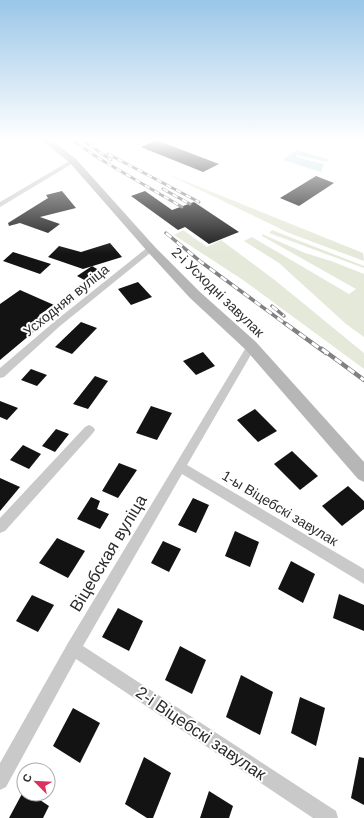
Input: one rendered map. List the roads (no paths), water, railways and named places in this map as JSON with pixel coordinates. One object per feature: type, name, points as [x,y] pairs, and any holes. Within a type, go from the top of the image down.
[{"type":"street","points":[[0,205],[46,177]]},
{"type":"street","name":"2-і Усходні завулак","points":[[87,177],[151,249],[195,295],[251,346],[364,474]]},
{"type":"street","name":"Усходняя вуліца","points":[[0,374],[58,324],[151,249]]},
{"type":"street","name":"Віцебская вуліца","points":[[0,781],[73,648],[251,346]]},
{"type":"street","points":[[0,527],[89,430]]},
{"type":"street","name":"1-ы Віцебскі завулак","points":[[180,467],[364,577]]},
{"type":"street","name":"2-і Віцебскі завулак","points":[[73,648],[329,818]]},
{"type":"railway","points":[[131,177],[182,207]]},
{"type":"railway","points":[[152,177],[199,202]]},
{"type":"railway","points":[[163,189],[190,204]]},
{"type":"railway","points":[[166,233],[201,262],[287,325]]},
{"type":"railway","points":[[272,306],[284,316]]},
{"type":"railway","points":[[286,324],[326,353]]},
{"type":"railway","points":[[322,349],[364,380]]}]
